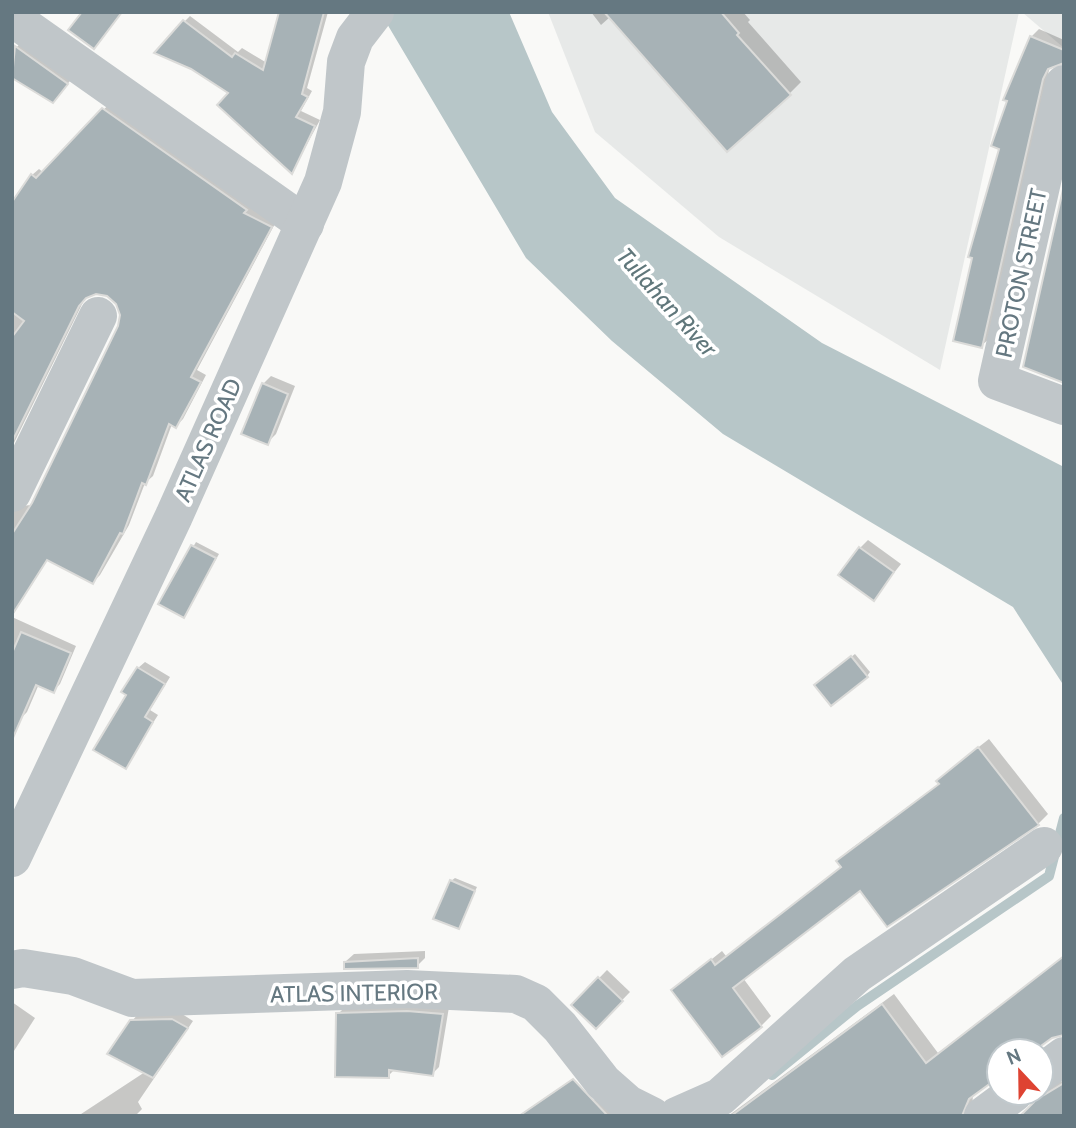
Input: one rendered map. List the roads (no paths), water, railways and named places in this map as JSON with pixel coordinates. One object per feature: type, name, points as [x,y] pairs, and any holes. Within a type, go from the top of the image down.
[{"type":"street","name":"ATLAS ROAD","points":[[12,859],[174,516],[323,182],[337,135],[346,62],[355,38],[375,12]]},
{"type":"street","points":[[21,24],[305,224]]},
{"type":"street","name":"PROTON STREET","points":[[1064,84],[1059,124],[997,381],[1064,406]]},
{"type":"street","points":[[12,493],[98,316]]},
{"type":"street","points":[[677,1116],[720,1097],[857,974],[1044,846]]},
{"type":"street","name":"ATLAS INTERIOR","points":[[12,970],[23,968],[73,976],[132,998],[407,989],[516,994],[536,1003],[560,1027],[611,1090],[628,1104],[652,1116]]},
{"type":"water","name":"Tullahan River","points":[[380,12],[509,12],[552,112],[615,198],[822,343],[1064,467],[1064,686],[1013,607],[723,434],[612,341],[526,258]]},
{"type":"waterway","points":[[772,1075],[857,1006],[1049,876],[1064,818]]}]
